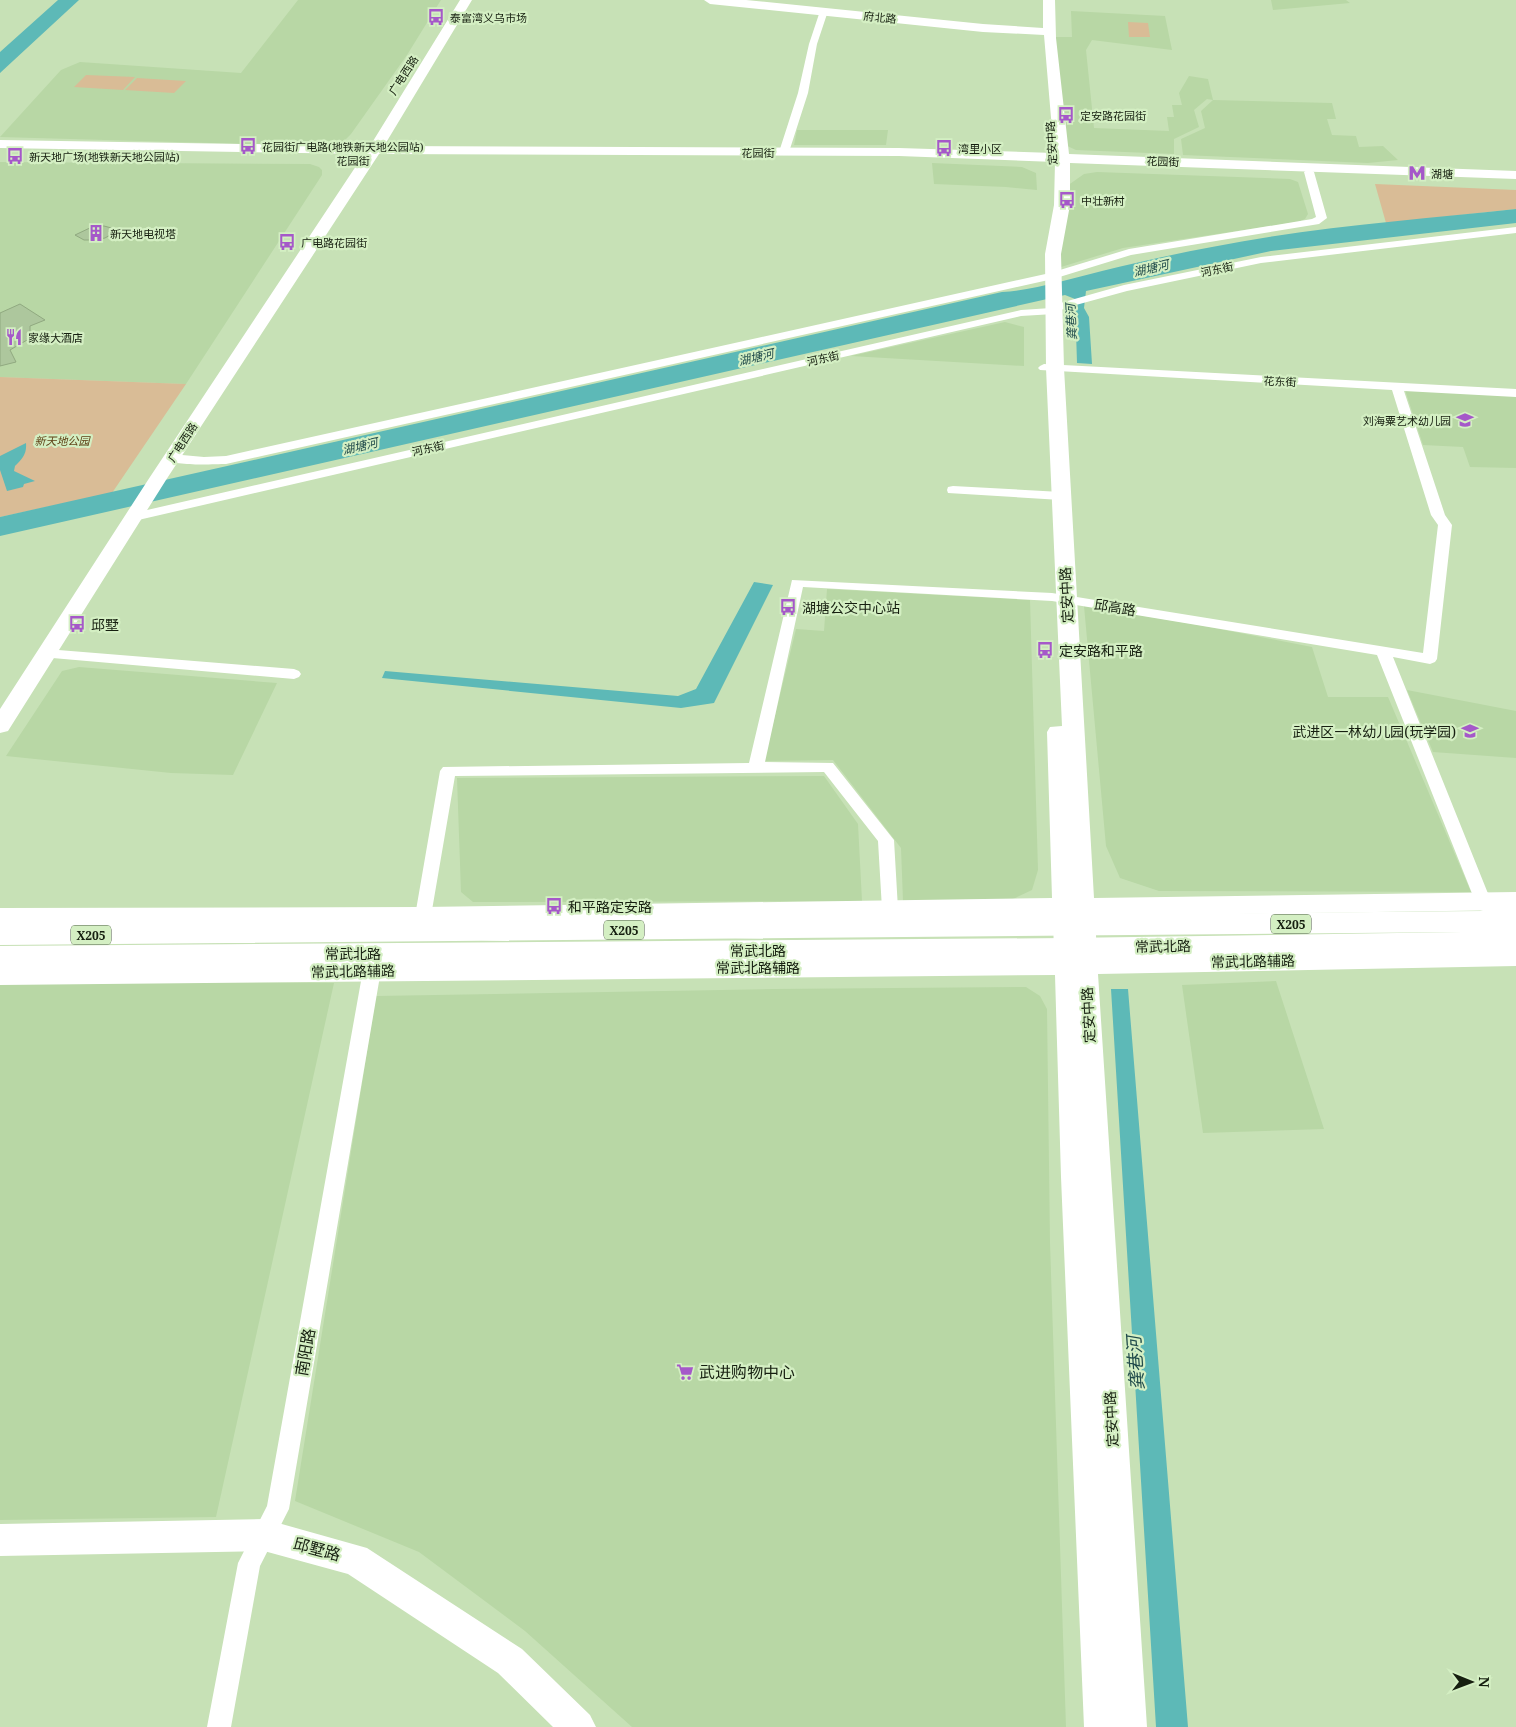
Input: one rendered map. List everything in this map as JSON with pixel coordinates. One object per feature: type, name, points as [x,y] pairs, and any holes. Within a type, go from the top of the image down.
[{"type":"main road","points":[[427,38],[452,0]]},
{"type":"main road","name":"广电西路","points":[[0,696],[131,513],[157,480],[371,155],[466,0]]},
{"type":"main road","name":"府北路","points":[[710,0],[1045,32]]},
{"type":"main road","name":"定安中路","points":[[1040,0],[1045,32],[1057,160],[1047,280],[1050,307],[1050,368],[1059,598],[1075,937],[1102,1727]]},
{"type":"main road","name":"定安中路","points":[[1045,32],[1048,0]]},
{"type":"main road","points":[[349,160],[365,134]]},
{"type":"main road","name":"花园街","points":[[0,144],[349,160]]},
{"type":"main road","name":"花园街","points":[[0,152],[349,160],[371,155],[898,152],[1516,180]]},
{"type":"main road","name":"花园街","points":[[371,155],[1057,160],[1516,175]]},
{"type":"main road","name":"广电西路","points":[[0,726],[131,513],[138,484],[296,242]]},
{"type":"main road","points":[[1483,901],[1516,912]]},
{"type":"main road","name":"常武北路辅路","points":[[0,974],[654,968],[1075,937],[1483,901],[1516,901]]},
{"type":"main road","name":"常武北路辅路","points":[[0,916],[423,916],[890,910],[1075,937]]},
{"type":"main road","points":[[182,934],[217,915],[248,933]]},
{"type":"main road","name":"常武北路","points":[[0,936],[248,933],[1515,941]]},
{"type":"main road","name":"定安中路","points":[[1075,937],[1129,1727]]},
{"type":"main road","name":"常武北路","points":[[0,956],[629,951],[1075,937]]},
{"type":"main road","points":[[629,951],[654,968],[684,950]]},
{"type":"main road","points":[[334,953],[372,970],[405,952]]},
{"type":"main road","name":"邱墅路","points":[[0,1540],[264,1535],[355,1560],[510,1661],[578,1727]]},
{"type":"street","points":[[784,152],[804,93],[813,44],[824,12]]},
{"type":"street","points":[[171,458],[204,461],[226,460],[1047,280],[1129,252],[1315,222],[1322,218],[1309,172]]},
{"type":"street","name":"河东街","points":[[131,513],[1021,313],[1092,300],[1124,288],[1261,260],[1516,230]]},
{"type":"street","name":"花东街","points":[[1050,368],[1516,393]]},
{"type":"street","name":"邱高路","points":[[756,767],[797,583],[1059,598],[1430,659],[1445,525],[1438,515],[1396,387]]},
{"type":"street","points":[[953,490],[1055,496]]},
{"type":"street","points":[[1383,652],[1483,901]]},
{"type":"street","points":[[46,654],[294,674]]},
{"type":"street","points":[[423,916],[448,771],[756,767],[828,767],[886,840],[890,910]]},
{"type":"street","name":"南阳路","points":[[219,1727],[249,1563],[278,1510],[372,970]]},
{"type":"shaded area","points":[[298,0],[441,0],[407,55],[351,134],[344,141],[322,146],[0,137],[61,70],[80,62],[241,73]]},
{"type":"shaded area","points":[[1271,0],[1346,0],[1350,3],[1273,10]]},
{"type":"shaded area","points":[[1071,11],[1165,16],[1172,50],[1092,40],[1086,50],[1094,128],[1169,131],[1167,117],[1174,117],[1172,105],[1182,105],[1179,93],[1189,76],[1208,79],[1213,100],[1207,99],[1194,110],[1199,127],[1174,139],[1174,154],[1076,150],[1065,145],[1055,37],[1072,37]]},
{"type":"shaded area","points":[[1213,100],[1332,103],[1336,119],[1327,119],[1332,135],[1356,136],[1359,147],[1383,146],[1398,160],[1368,163],[1183,155],[1181,139],[1205,128],[1201,111]]},
{"type":"shaded area","points":[[797,130],[888,130],[886,145],[794,145]]},
{"type":"shaded area","points":[[0,162],[310,164],[319,167],[322,170],[322,175],[186,384],[0,377]]},
{"type":"shaded area","points":[[932,163],[1022,167],[1036,173],[1037,190],[934,184]]},
{"type":"shaded area","points":[[1097,172],[1290,179],[1298,182],[1308,214],[1305,219],[1298,222],[1123,248],[1061,267],[1058,244],[1067,186],[1084,174]]},
{"type":"shaded area","points":[[1005,322],[1024,327],[1024,366],[851,356]]},
{"type":"shaded area","name":"刘海粟艺术幼儿园","points":[[1405,390],[1516,396],[1516,468],[1470,467],[1463,447],[1423,445]]},
{"type":"shaded area","points":[[827,589],[1030,600],[1038,870],[1032,890],[1013,899],[903,901],[901,848],[833,760],[764,761],[796,629],[824,631]]},
{"type":"shaded area","points":[[1084,606],[1199,625],[1312,647],[1328,697],[1388,697],[1471,892],[1159,891],[1120,878],[1106,846]]},
{"type":"shaded area","points":[[79,667],[277,683],[233,775],[171,773],[6,756],[62,671]]},
{"type":"shaded area","name":"武进区一林幼儿园(玩学园)","points":[[1407,690],[1516,711],[1516,758],[1433,752]]},
{"type":"shaded area","points":[[824,776],[858,824],[862,901],[473,902],[461,892],[457,778]]},
{"type":"shaded area","points":[[0,981],[334,983],[216,1517],[0,1520]]},
{"type":"shaded area","points":[[1276,981],[1324,1129],[1203,1133],[1182,985]]},
{"type":"shaded area","name":"武进购物中心","points":[[1026,987],[1040,996],[1047,1009],[1050,1243],[1066,1727],[632,1727],[525,1631],[419,1552],[295,1501],[376,996],[773,989]]},
{"type":"green space","points":[[1128,22],[1148,23],[1150,37],[1129,37]]},
{"type":"green space","points":[[86,75],[135,77],[123,90],[74,87]]},
{"type":"green space","points":[[137,78],[186,81],[174,93],[125,90]]},
{"type":"green space","points":[[1375,184],[1516,190],[1516,209],[1386,223]]},
{"type":"green space","name":"新天地公园","points":[[0,377],[186,384],[112,493],[0,517]]},
{"type":"water","points":[[58,0],[79,0],[0,73],[0,52]]},
{"type":"water","name":"湖塘河","points":[[1516,209],[1516,223],[1271,251],[1086,291],[1084,308],[1089,317],[1092,364],[1077,363],[1075,299],[1065,295],[0,536],[0,517],[1002,292],[1039,287],[1157,258],[1287,234]]},
{"type":"water","points":[[26,443],[25,453],[15,466],[14,471],[35,481],[24,484],[23,487],[7,491],[0,470],[0,456]]},
{"type":"water","points":[[754,582],[773,585],[714,703],[681,708],[382,678],[385,671],[678,696],[696,689]]},
{"type":"water","name":"龚巷河","points":[[1111,989],[1128,989],[1188,1727],[1156,1727]]},
{"type":"building","name":"新天地电视塔","points":[[94,226],[104,226],[119,230],[105,238],[94,240],[84,240],[75,235]]},
{"type":"building","name":"家缘大酒店","points":[[20,304],[45,320],[30,326],[30,335],[27,340],[10,350],[16,362],[0,366],[0,313]]},
{"type":"place","name":"泰富湾义乌市场","points":[[436,17]]},
{"type":"place","name":"定安路花园街","points":[[1066,115]]},
{"type":"place","name":"花园街广电路(地铁新天地公园站)","points":[[248,146]]},
{"type":"place","name":"湾里小区","points":[[944,148]]},
{"type":"place","name":"新天地广场(地铁新天地公园站)","points":[[15,156]]},
{"type":"place","name":"湖塘","points":[[1417,173]]},
{"type":"place","name":"中壮新村","points":[[1067,200]]},
{"type":"place","name":"新天地电视塔","points":[[96,233]]},
{"type":"place","name":"广电路花园街","points":[[287,242]]},
{"type":"place","name":"家缘大酒店","points":[[14,337]]},
{"type":"place","name":"刘海粟艺术幼儿园","points":[[1465,420]]},
{"type":"place","name":"湖塘公交中心站","points":[[788,607]]},
{"type":"place","name":"邱墅","points":[[77,624]]},
{"type":"place","name":"定安路和平路","points":[[1045,650]]},
{"type":"place","name":"武进区一林幼儿园(玩学园)","points":[[1470,731]]},
{"type":"place","name":"和平路定安路","points":[[554,906]]},
{"type":"place","name":"武进购物中心","points":[[685,1372]]}]
